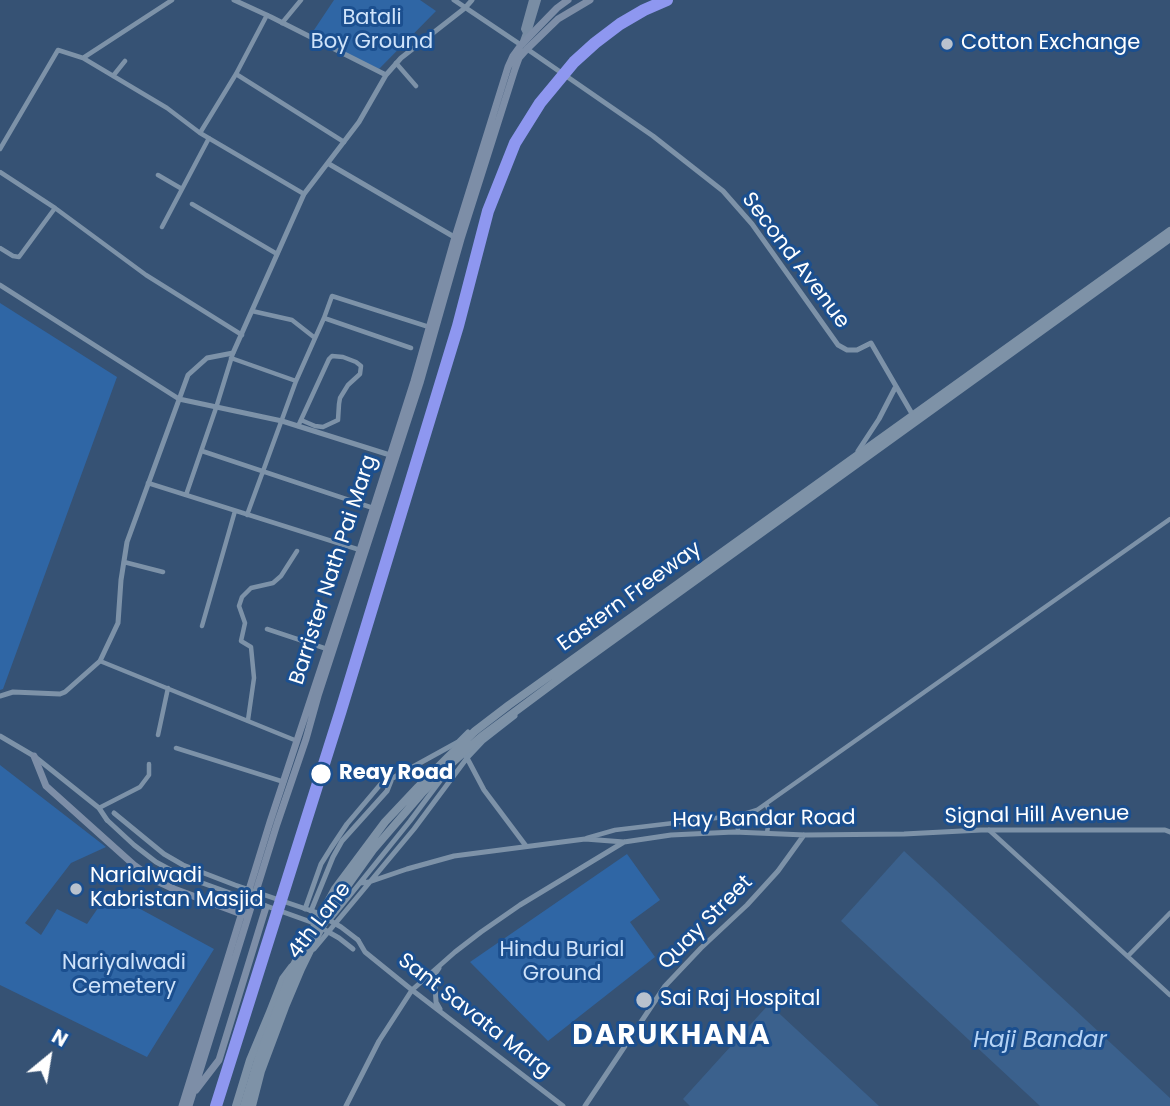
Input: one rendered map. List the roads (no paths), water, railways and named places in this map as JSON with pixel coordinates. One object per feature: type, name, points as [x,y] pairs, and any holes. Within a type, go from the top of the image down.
[{"type":"highway","name":"Eastern Freeway","points":[[240,1106],[294,965],[335,889],[367,845],[418,787],[475,731],[1170,229]]},
{"type":"highway","name":"Eastern Freeway","points":[[250,1106],[301,969],[343,891],[373,850],[453,762],[481,737],[567,673],[1170,239]]},
{"type":"main road","points":[[524,47],[524,29],[532,0]]},
{"type":"main road","points":[[526,33],[538,0]]},
{"type":"main road","points":[[524,47],[557,8],[568,0]]},
{"type":"main road","points":[[524,47],[558,19],[590,0]]},
{"type":"main road","name":"Barrister Nath Pai Marg","points":[[189,1106],[196,1074],[306,739],[414,382],[433,328],[508,67],[513,55],[524,47]]},
{"type":"main road","name":"Barrister Nath Pai Marg","points":[[246,915],[297,741],[360,550],[368,536],[373,508],[393,456]]},
{"type":"main road","points":[[34,756],[46,786],[134,865],[156,881],[246,915]]},
{"type":"main road","points":[[192,1094],[219,1060],[266,907]]},
{"type":"main road","name":"Barrister Nath Pai Marg","points":[[182,1106],[196,1074]]},
{"type":"street","points":[[83,58],[172,0]]},
{"type":"street","points":[[234,0],[386,75]]},
{"type":"street","points":[[282,23],[302,0]]},
{"type":"street","points":[[454,0],[524,47]]},
{"type":"street","points":[[186,495],[232,355],[304,194],[359,122],[396,63],[466,8],[472,0]]},
{"type":"street","points":[[200,133],[236,74],[267,15]]},
{"type":"street","name":"Second Avenue","points":[[524,47],[653,136],[723,191],[752,224],[838,345],[847,350],[856,350],[871,343],[911,412]]},
{"type":"street","points":[[0,149],[58,50],[83,58],[167,108],[200,133],[304,194]]},
{"type":"street","points":[[113,76],[125,61]]},
{"type":"street","points":[[396,63],[416,86]]},
{"type":"street","points":[[236,74],[344,142]]},
{"type":"street","points":[[162,227],[209,138]]},
{"type":"street","points":[[329,164],[458,239]]},
{"type":"street","points":[[0,172],[55,208],[146,275],[242,335]]},
{"type":"street","points":[[158,175],[182,189]]},
{"type":"street","points":[[192,204],[277,254]]},
{"type":"street","points":[[0,248],[19,257],[55,208]]},
{"type":"street","points":[[308,910],[321,864],[347,824],[379,787],[458,742],[555,668],[1170,229]]},
{"type":"street","points":[[360,883],[369,883],[483,741],[1170,239]]},
{"type":"street","points":[[0,285],[178,400],[282,421],[323,427],[338,420],[340,398],[348,385],[360,374],[360,366],[343,357],[332,356],[299,423]]},
{"type":"street","points":[[247,515],[296,381],[332,296],[433,328]]},
{"type":"street","points":[[252,311],[292,320],[315,338]]},
{"type":"street","points":[[324,318],[411,348]]},
{"type":"street","points":[[0,696],[13,692],[60,694],[100,661],[118,623],[127,542],[188,375],[207,358],[232,355],[296,381]]},
{"type":"street","points":[[858,452],[896,387]]},
{"type":"street","points":[[299,423],[393,456]]},
{"type":"street","points":[[202,451],[373,508]]},
{"type":"street","points":[[858,452],[865,462]]},
{"type":"street","points":[[148,484],[360,550]]},
{"type":"street","points":[[202,626],[234,511]]},
{"type":"street","name":"4th Lane","points":[[250,1106],[258,1070],[285,1000],[313,951],[369,883],[454,856],[585,839],[615,830],[737,815],[757,810],[1170,519]]},
{"type":"street","points":[[248,720],[254,678],[251,647],[242,641],[245,623],[239,606],[242,597],[251,588],[272,583],[281,576],[297,551]]},
{"type":"street","points":[[124,562],[163,572]]},
{"type":"street","points":[[267,629],[327,649]]},
{"type":"street","points":[[100,661],[297,741]]},
{"type":"street","points":[[158,735],[168,688]]},
{"type":"street","name":"Sant Savata Marg","points":[[0,736],[34,756],[99,808],[107,820],[156,862],[180,875],[311,922],[353,949],[365,952]]},
{"type":"street","points":[[458,742],[484,790],[526,846]]},
{"type":"street","points":[[240,1106],[278,999],[306,948],[443,776],[458,742]]},
{"type":"street","points":[[176,748],[284,782]]},
{"type":"street","points":[[99,808],[141,787],[149,775],[149,764]]},
{"type":"street","points":[[766,804],[770,812],[767,833]]},
{"type":"street","name":"Sant Savata Marg","points":[[99,808],[114,813],[164,854],[183,865],[308,910],[341,926],[358,940],[365,952],[412,990],[564,1106]]},
{"type":"street","points":[[737,815],[738,832]]},
{"type":"street","points":[[989,830],[1170,995]]},
{"type":"street","name":"Signal Hill Avenue","points":[[904,834],[989,830],[1170,831]]},
{"type":"street","name":"Hay Bandar Road","points":[[624,842],[671,835],[738,832],[805,835],[904,834]]},
{"type":"street","name":"Quay Street","points":[[585,1106],[665,986],[747,905],[778,871],[805,835]]},
{"type":"street","name":"4th Lane","points":[[585,839],[624,842]]},
{"type":"street","points":[[346,1106],[379,1041],[412,990],[481,932],[624,842]]},
{"type":"street","points":[[1128,956],[1170,913]]},
{"type":"street","points":[[440,965],[435,974],[435,985],[436,1002],[441,1012]]},
{"type":"water","name":"Haji Bandar","points":[[904,851],[1170,1098],[1170,1106],[1040,1106],[841,921]]},
{"type":"water","points":[[769,1004],[879,1106],[690,1106],[683,1099]]},
{"type":"place","name":"Cotton Exchange","points":[[947,44]]},
{"type":"place","name":"Reay Road","points":[[321,774]]},
{"type":"place","name":"Narialwadi Kabristan Masjid","points":[[76,889]]},
{"type":"place","name":"Sai Raj Hospital","points":[[644,1000]]},
{"type":"district","name":"DARUKHANA","points":[[672,1037]]},
{"type":"park label","name":"Batali Boy Ground","points":[[372,31]]},
{"type":"park label","name":"Hindu Burial Ground","points":[[562,963]]},
{"type":"park label","name":"Nariyalwadi Cemetery","points":[[124,976]]}]
